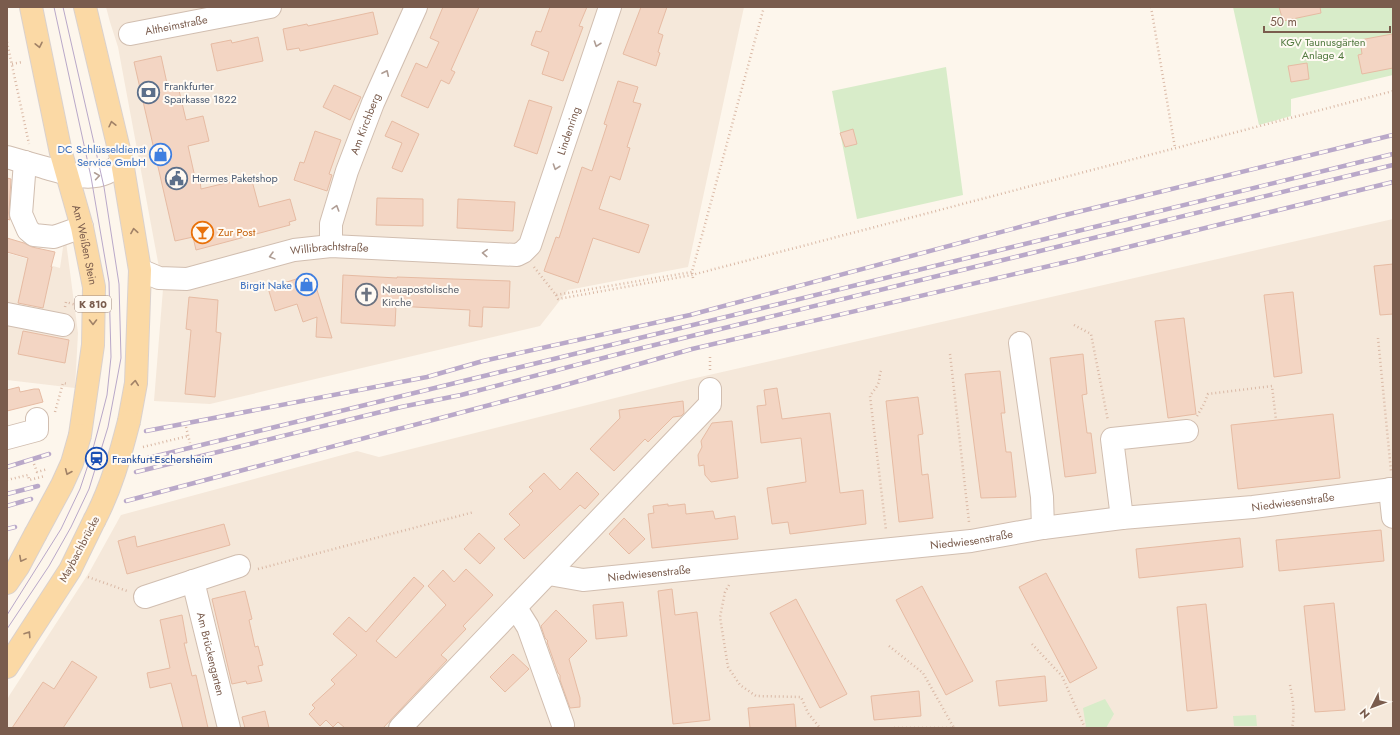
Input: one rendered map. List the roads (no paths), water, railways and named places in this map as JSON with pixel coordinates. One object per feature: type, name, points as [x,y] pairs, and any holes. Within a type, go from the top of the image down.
[{"type":"main road","name":"Am Weißen Stein","points":[[7,583],[18,567],[62,485],[72,463],[80,435],[88,385],[93,338],[94,286],[82,227],[61,154],[31,7]]},
{"type":"main road","points":[[85,7],[122,162],[140,270]]},
{"type":"main road","name":"Maybachbrücke","points":[[7,667],[70,570],[105,500],[114,477],[129,422],[136,383],[140,270]]},
{"type":"street","name":"Altheimstraße","points":[[130,34],[270,7]]},
{"type":"street","name":"Am Kirchberg","points":[[331,246],[331,224],[347,170],[373,103],[416,7]]},
{"type":"street","name":"Lindenring","points":[[523,252],[530,245],[610,7]]},
{"type":"street","points":[[82,227],[54,237],[34,235],[28,230],[21,214],[21,156],[67,174],[91,177],[101,175],[115,169],[122,162]]},
{"type":"street","name":"Willibrachtstraße","points":[[140,270],[159,278],[187,279],[294,250],[331,246],[517,255],[523,252]]},
{"type":"street","points":[[7,314],[63,325]]},
{"type":"street","points":[[1020,343],[1042,497],[1043,528]]},
{"type":"street","points":[[400,728],[710,404],[710,389]]},
{"type":"street","points":[[7,438],[37,430],[37,419]]},
{"type":"street","points":[[1122,518],[1112,439],[1187,431]]},
{"type":"street","points":[[1392,485],[1393,517]]},
{"type":"street","name":"Niedwiesenstraße","points":[[549,574],[583,580],[972,541],[1043,528],[1122,518],[1253,507],[1392,485]]},
{"type":"street","points":[[136,594],[193,581],[239,566]]},
{"type":"street","name":"Am Brückengarten","points":[[193,581],[229,728]]},
{"type":"street","points":[[516,608],[528,628],[563,725]]},
{"type":"tram line","points":[[7,615],[61,529],[80,489],[91,456],[107,395],[111,357],[109,282],[91,177],[54,7]]},
{"type":"tram line","points":[[7,629],[49,566],[71,527],[89,489],[108,427],[121,358],[119,284],[104,187],[63,7]]},
{"type":"railway","points":[[146,431],[427,377],[483,361],[690,315],[1061,216],[1393,135]]},
{"type":"railway","points":[[140,460],[1393,154]]},
{"type":"railway","points":[[136,472],[401,407],[461,395],[634,350],[1393,165]]},
{"type":"railway","points":[[126,501],[558,387],[692,349],[1075,260],[1393,182]]},
{"type":"railway","points":[[7,467],[49,454]]},
{"type":"railway","points":[[7,494],[38,486]]},
{"type":"railway","points":[[7,506],[31,499]]},
{"type":"railway","points":[[7,529],[15,527]]},
{"type":"place","name":"Frankfurter Sparkasse 1822","points":[[148,92]]},
{"type":"place","name":"DC Schlüsseldienst Service GmbH","points":[[161,155]]},
{"type":"place","name":"Hermes Paketshop","points":[[177,178]]},
{"type":"place","name":"Zur Post","points":[[202,232]]},
{"type":"place","name":"Birgit Nake","points":[[307,285]]},
{"type":"place","name":"Neuapostolische Kirche","points":[[366,295]]},
{"type":"place","name":"Frankfurt-Eschersheim","points":[[96,459]]},
{"type":"park label","name":"KGV Taunusgärten Anlage 4","points":[[1323,48]]}]
